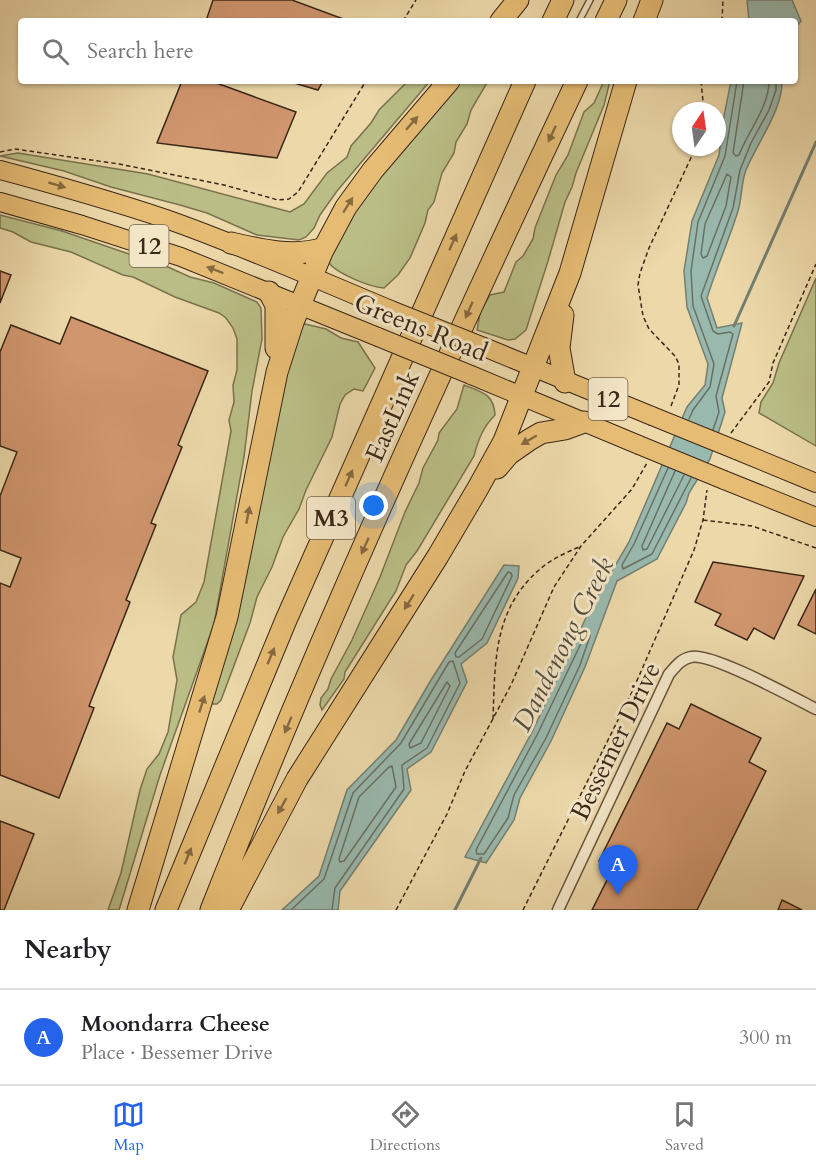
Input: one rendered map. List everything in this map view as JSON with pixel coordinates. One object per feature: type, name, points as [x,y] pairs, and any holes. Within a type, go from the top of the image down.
[{"type":"highway","points":[[503,18],[518,0]]},
{"type":"highway","points":[[554,18],[562,0]]},
{"type":"highway","points":[[607,18],[616,0]]},
{"type":"highway","points":[[645,18],[652,0]]},
{"type":"highway","points":[[138,910],[224,627],[283,349],[324,248],[357,191],[446,84]]},
{"type":"highway","name":"EastLink","points":[[166,910],[286,620],[524,84]]},
{"type":"highway","name":"EastLink","points":[[211,910],[326,633],[416,429],[576,84]]},
{"type":"highway","points":[[228,910],[297,779],[380,649],[504,441],[570,273],[625,84]]},
{"type":"highway","points":[[231,243],[286,252],[324,248]]},
{"type":"highway","points":[[565,381],[559,348],[570,273]]},
{"type":"highway","points":[[269,292],[276,305],[277,322],[271,397]]},
{"type":"highway","points":[[478,488],[517,447],[541,434],[584,422]]},
{"type":"main road","name":"Greens Road","points":[[0,170],[107,200],[231,243],[565,381],[660,413],[736,450],[816,483]]},
{"type":"main road","name":"Greens Road","points":[[0,202],[181,257],[523,396],[584,422],[644,453],[724,480],[816,517]]},
{"type":"street","name":"Bessemer Drive","points":[[558,910],[669,674],[680,661],[693,656],[724,665],[816,709]]},
{"type":"lane","points":[[581,18],[590,0]]},
{"type":"path","points":[[405,18],[416,0]]},
{"type":"path","points":[[722,18],[723,0]]},
{"type":"path","points":[[0,152],[15,149],[119,164],[224,184],[278,200],[289,199],[301,186],[364,84]]},
{"type":"path","points":[[701,84],[703,102]]},
{"type":"path","points":[[660,413],[679,385],[681,374],[675,356],[649,329],[639,300],[638,285],[649,248],[692,156]]},
{"type":"path","points":[[769,382],[773,363],[816,264]]},
{"type":"path","points":[[396,910],[447,814],[465,771],[511,685],[554,587],[581,546],[632,489],[644,453]]},
{"type":"path","points":[[523,910],[632,692],[694,550],[702,520],[752,526],[816,548]]},
{"type":"path","points":[[493,720],[497,645],[499,634],[511,607],[539,570],[581,546]]},
{"type":"green space","points":[[405,84],[427,84],[337,191],[314,228],[306,237],[299,240],[257,235],[207,213],[111,187],[64,171],[0,156],[18,153],[148,174],[290,212],[304,204],[327,173],[347,157],[351,146],[379,110]]},
{"type":"green space","points":[[456,84],[486,84],[471,110],[467,124],[456,142],[454,153],[442,173],[434,202],[428,210],[410,258],[398,275],[384,288],[346,275],[328,262],[342,219]]},
{"type":"green space","points":[[603,84],[609,84],[604,105],[565,202],[526,330],[515,339],[508,340],[477,330],[480,313],[490,295],[504,292],[516,262],[523,256],[533,239],[535,228],[556,175],[568,155],[584,112],[594,103]]},
{"type":"green space","points":[[0,215],[62,231],[144,261],[168,267],[190,277],[214,283],[257,302],[261,308],[262,339],[252,391],[244,457],[214,624],[160,775],[119,910],[108,910],[121,873],[140,790],[147,769],[159,754],[168,732],[177,680],[173,657],[181,615],[196,602],[204,582],[231,431],[229,420],[234,402],[233,385],[237,370],[237,339],[233,328],[219,313],[175,297],[71,252],[31,242],[0,228]]},
{"type":"green space","points":[[816,278],[816,446],[759,413],[761,402],[773,383],[779,363]]},
{"type":"green space","points":[[305,324],[326,329],[341,338],[358,342],[375,368],[363,391],[354,389],[345,395],[340,404],[332,437],[299,509],[283,537],[272,567],[257,597],[250,623],[221,700],[217,704],[210,704],[298,327]]},
{"type":"green space","points":[[464,385],[486,395],[492,402],[495,415],[487,424],[474,456],[417,551],[406,565],[396,591],[345,672],[344,679],[322,710],[321,698],[328,689],[352,640],[419,483],[423,468],[438,440],[439,433],[457,409]]},
{"type":"water","points":[[747,0],[792,0],[801,21],[798,24],[798,18],[749,18]]},
{"type":"water","points":[[730,84],[782,84],[774,114],[746,170],[738,211],[707,298],[717,328],[742,323],[722,398],[725,412],[710,459],[689,493],[657,559],[617,581],[585,667],[551,741],[520,798],[514,820],[486,863],[465,857],[532,732],[591,607],[629,542],[687,407],[705,385],[708,364],[687,307],[684,271],[692,221],[719,156],[726,156],[726,106]]},
{"type":"water","points":[[504,565],[519,566],[518,578],[487,643],[461,664],[467,682],[431,752],[407,769],[411,790],[340,891],[338,910],[282,910],[319,876],[347,790],[396,740]]},
{"type":"building","points":[[213,0],[292,0],[341,18],[207,18]]},
{"type":"building","points":[[181,84],[219,84],[296,112],[277,158],[157,143]]},
{"type":"building","points":[[297,84],[321,84],[318,90]]},
{"type":"building","points":[[0,271],[11,275],[0,303]]},
{"type":"building","points":[[71,317],[208,371],[178,445],[182,447],[151,523],[156,525],[126,600],[130,602],[89,706],[94,708],[59,798],[0,775],[0,583],[10,587],[21,558],[0,550],[0,496],[17,452],[0,446],[0,352],[11,325],[60,344]]},
{"type":"building","points":[[713,562],[804,576],[774,639],[754,628],[747,640],[715,625],[721,614],[695,602]]},
{"type":"building","points":[[816,589],[816,634],[798,625]]},
{"type":"building","points":[[691,704],[761,738],[749,762],[766,771],[697,910],[592,910],[613,868],[599,861],[667,723],[679,729]]},
{"type":"building","points":[[0,821],[34,834],[4,910],[0,910]]},
{"type":"building","points":[[782,900],[802,910],[778,910]]},
{"type":"waterway","name":"Dandenong Creek","points":[[734,326],[816,142]]},
{"type":"waterway","name":"Dandenong Creek","points":[[455,910],[481,858]]},
{"type":"place","name":"Moondarra Cheese","points":[[618,895]]}]
